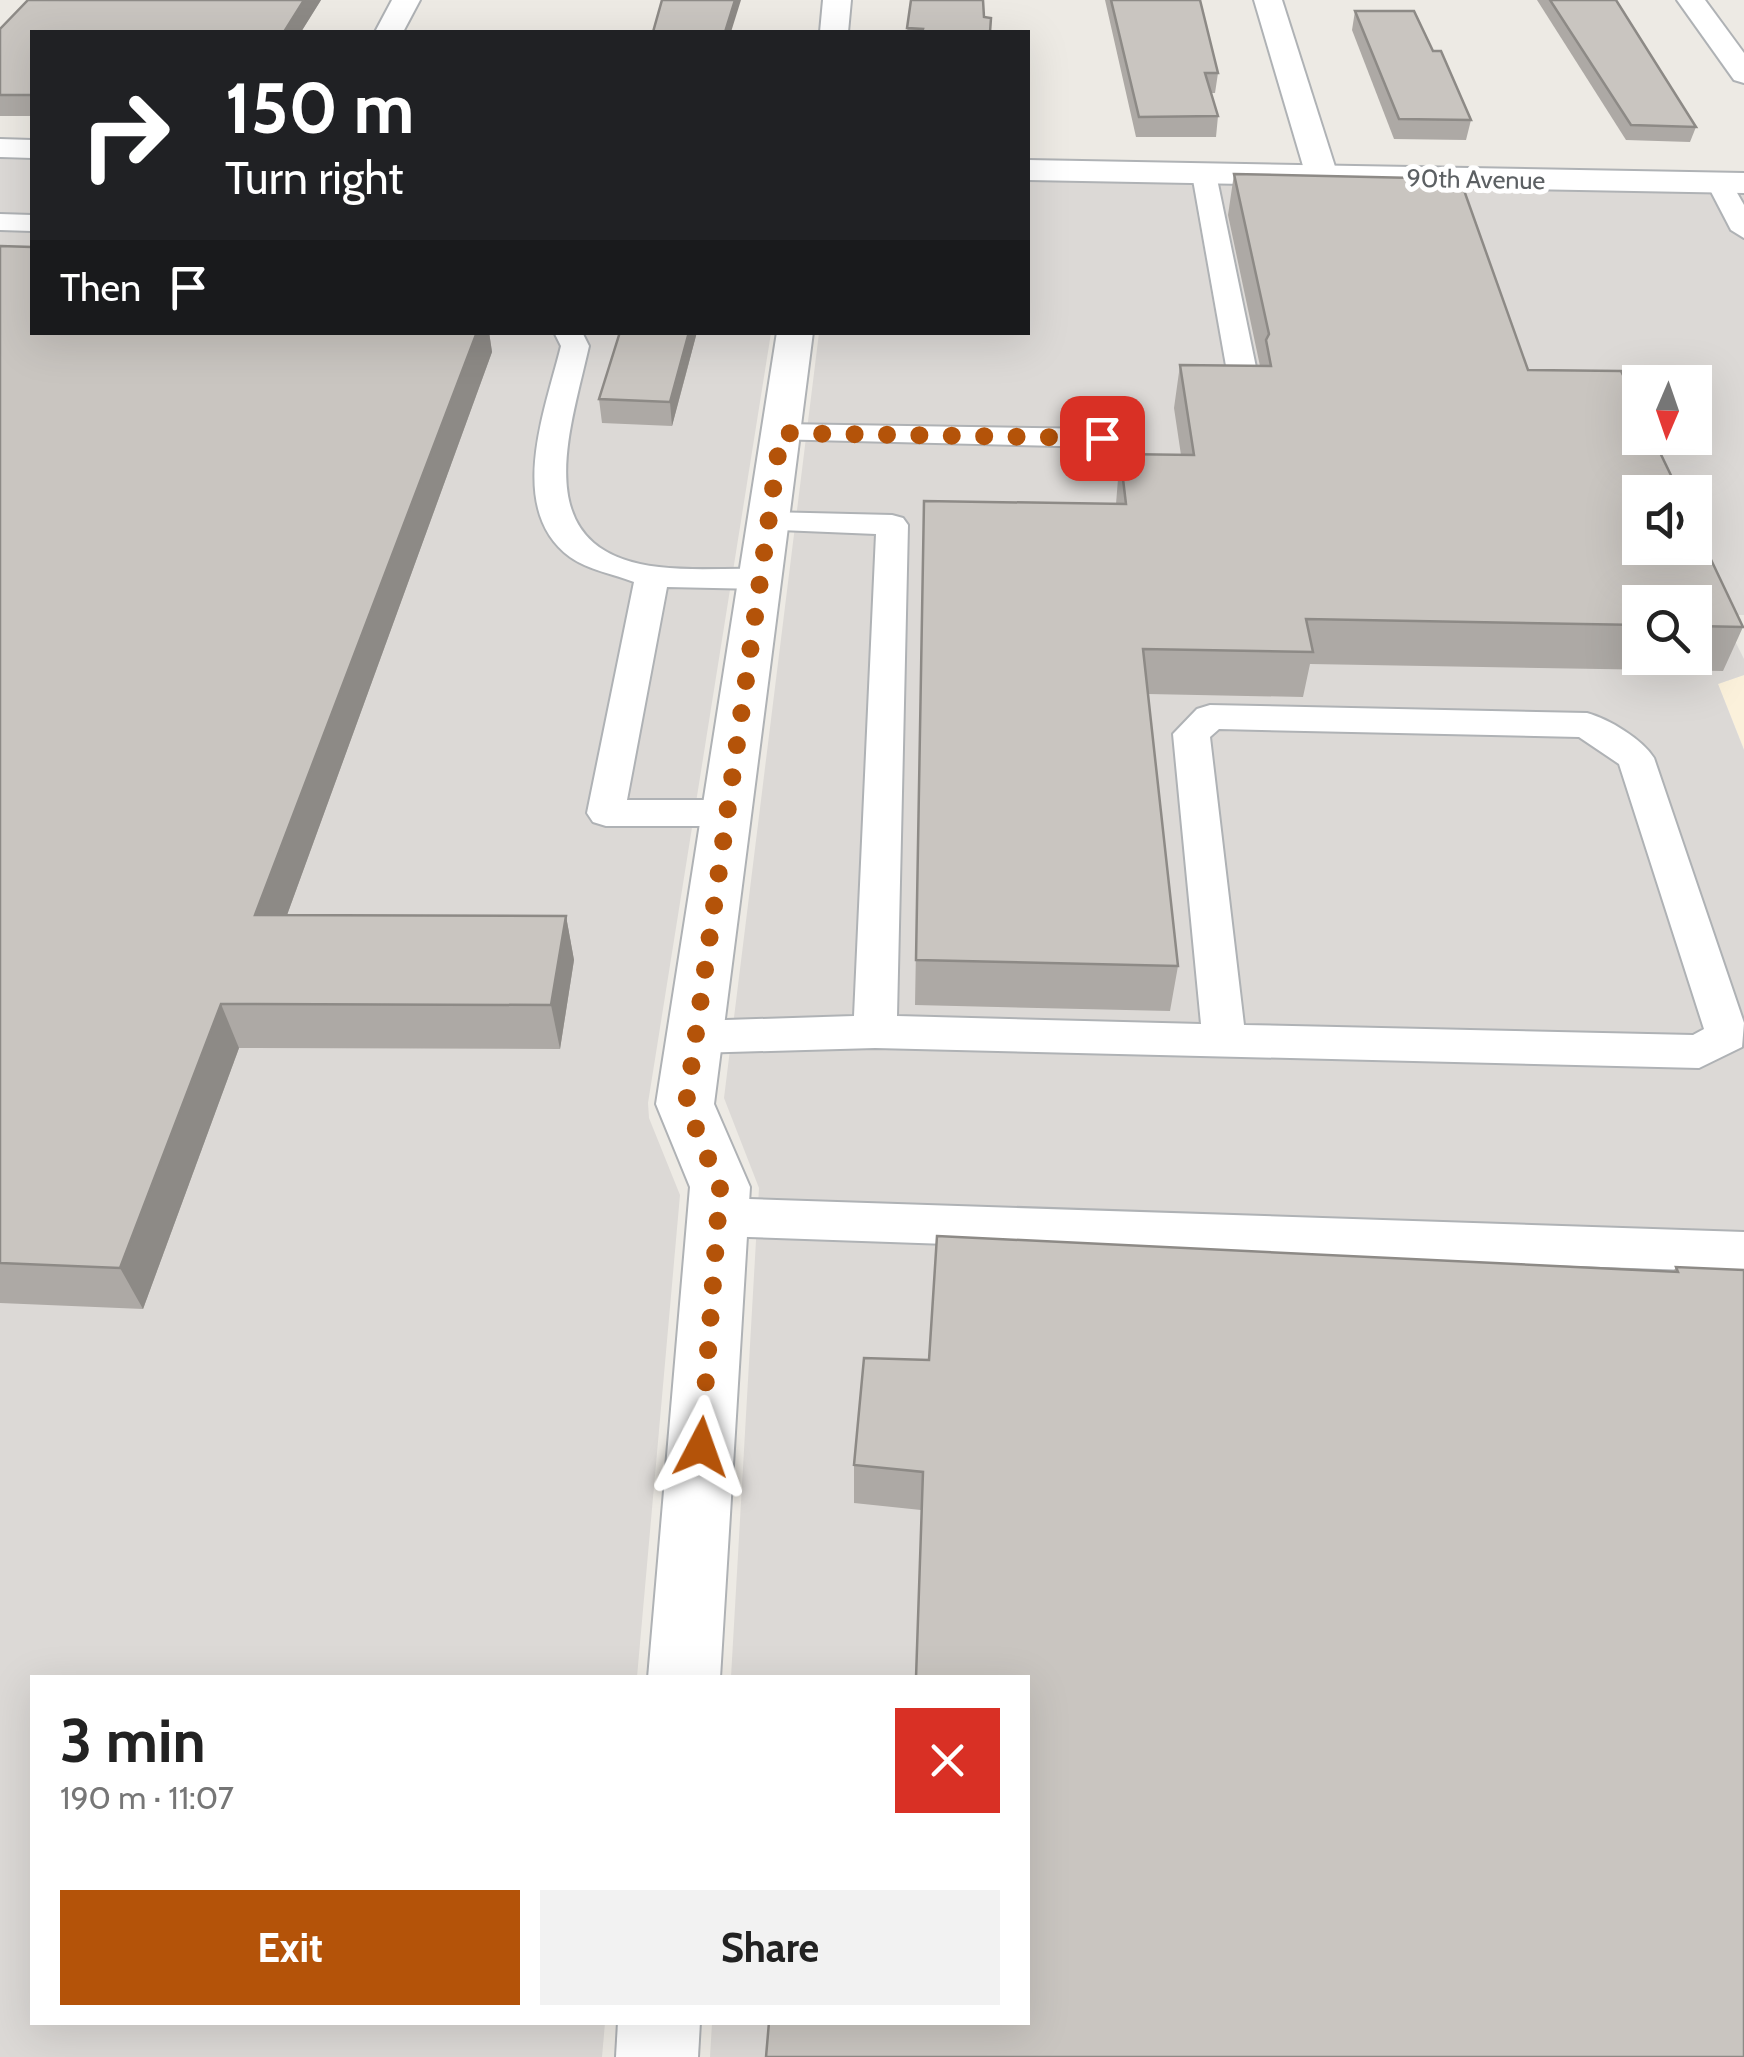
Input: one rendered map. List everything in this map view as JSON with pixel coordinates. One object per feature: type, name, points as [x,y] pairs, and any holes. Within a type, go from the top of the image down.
[{"type":"street","points":[[390,30],[406,0]]},
{"type":"street","points":[[834,30],[837,0]]},
{"type":"street","points":[[1268,0],[1322,176]]},
{"type":"street","points":[[1691,0],[1744,74]]},
{"type":"street","points":[[0,148],[30,149]]},
{"type":"street","name":"90th Avenue","points":[[1030,170],[1322,176],[1462,188],[1731,183]]},
{"type":"street","points":[[684,1675],[720,1188],[686,1104],[795,335]]},
{"type":"street","points":[[656,2057],[659,2025]]},
{"type":"lane","points":[[1204,174],[1242,377]]},
{"type":"lane","points":[[1731,183],[1744,230]]},
{"type":"lane","points":[[0,222],[30,223]]},
{"type":"lane","points":[[570,335],[576,346],[548,478],[556,524],[580,549],[652,577],[760,580]]},
{"type":"lane","points":[[781,433],[1102,438]]},
{"type":"lane","points":[[768,522],[892,524],[875,1032]]},
{"type":"lane","points":[[652,577],[606,813],[726,814]]},
{"type":"lane","points":[[695,1037],[875,1032],[1699,1052],[1727,1036],[1636,758],[1588,725],[1210,717],[1190,734],[1224,1040]]},
{"type":"lane","points":[[718,1217],[1744,1252]]},
{"type":"shaded area","points":[[0,159],[30,160],[30,335],[771,335],[648,1103],[649,1118],[680,1195],[637,1675],[30,1675],[30,2025],[605,2025],[602,2057],[0,2057]]},
{"type":"shaded area","points":[[1030,180],[1744,194],[1744,615],[1722,615],[1744,659],[1744,675],[1718,684],[1744,750],[1744,2057],[710,2057],[712,2025],[1030,2025],[1030,1675],[731,1675],[759,1188],[724,1098],[819,335],[1030,335]]},
{"type":"shaded area","points":[[1744,675],[1744,749],[1718,684]]},
{"type":"building","points":[[28,0],[304,0],[285,30],[30,30],[30,95],[0,95],[0,29]]},
{"type":"building","points":[[662,0],[735,0],[726,30],[654,30]]},
{"type":"building","points":[[911,0],[983,0],[984,17],[991,18],[990,30],[907,28]]},
{"type":"building","points":[[1111,0],[1200,0],[1218,73],[1205,73],[1218,116],[1139,117]]},
{"type":"building","points":[[1550,0],[1616,0],[1696,127],[1631,125]]},
{"type":"building","points":[[1355,11],[1414,11],[1433,51],[1441,51],[1471,120],[1399,119]]},
{"type":"building","points":[[1234,174],[1460,179],[1528,370],[1621,371],[1622,455],[1661,455],[1671,475],[1622,475],[1622,565],[1712,565],[1712,562],[1743,627],[1712,626],[1712,585],[1622,585],[1622,625],[1306,619],[1313,652],[1143,649],[1178,966],[916,960],[924,501],[1126,504],[1120,454],[1194,455],[1180,365],[1271,366],[1266,340],[1269,334]]},
{"type":"building","points":[[0,246],[30,247],[30,335],[476,335],[255,915],[566,916],[551,1005],[221,1004],[120,1268],[0,1263]]},
{"type":"building","points":[[619,335],[688,335],[670,402],[599,399]]},
{"type":"building","points":[[937,1236],[1678,1272],[1676,1267],[1744,1270],[1744,2057],[766,2057],[769,2025],[1030,2025],[1030,1675],[916,1675],[923,1472],[854,1465],[864,1358],[929,1360]]},
{"type":"route","points":[[701,1447],[720,1188],[686,1104],[781,433],[1102,438]]}]
